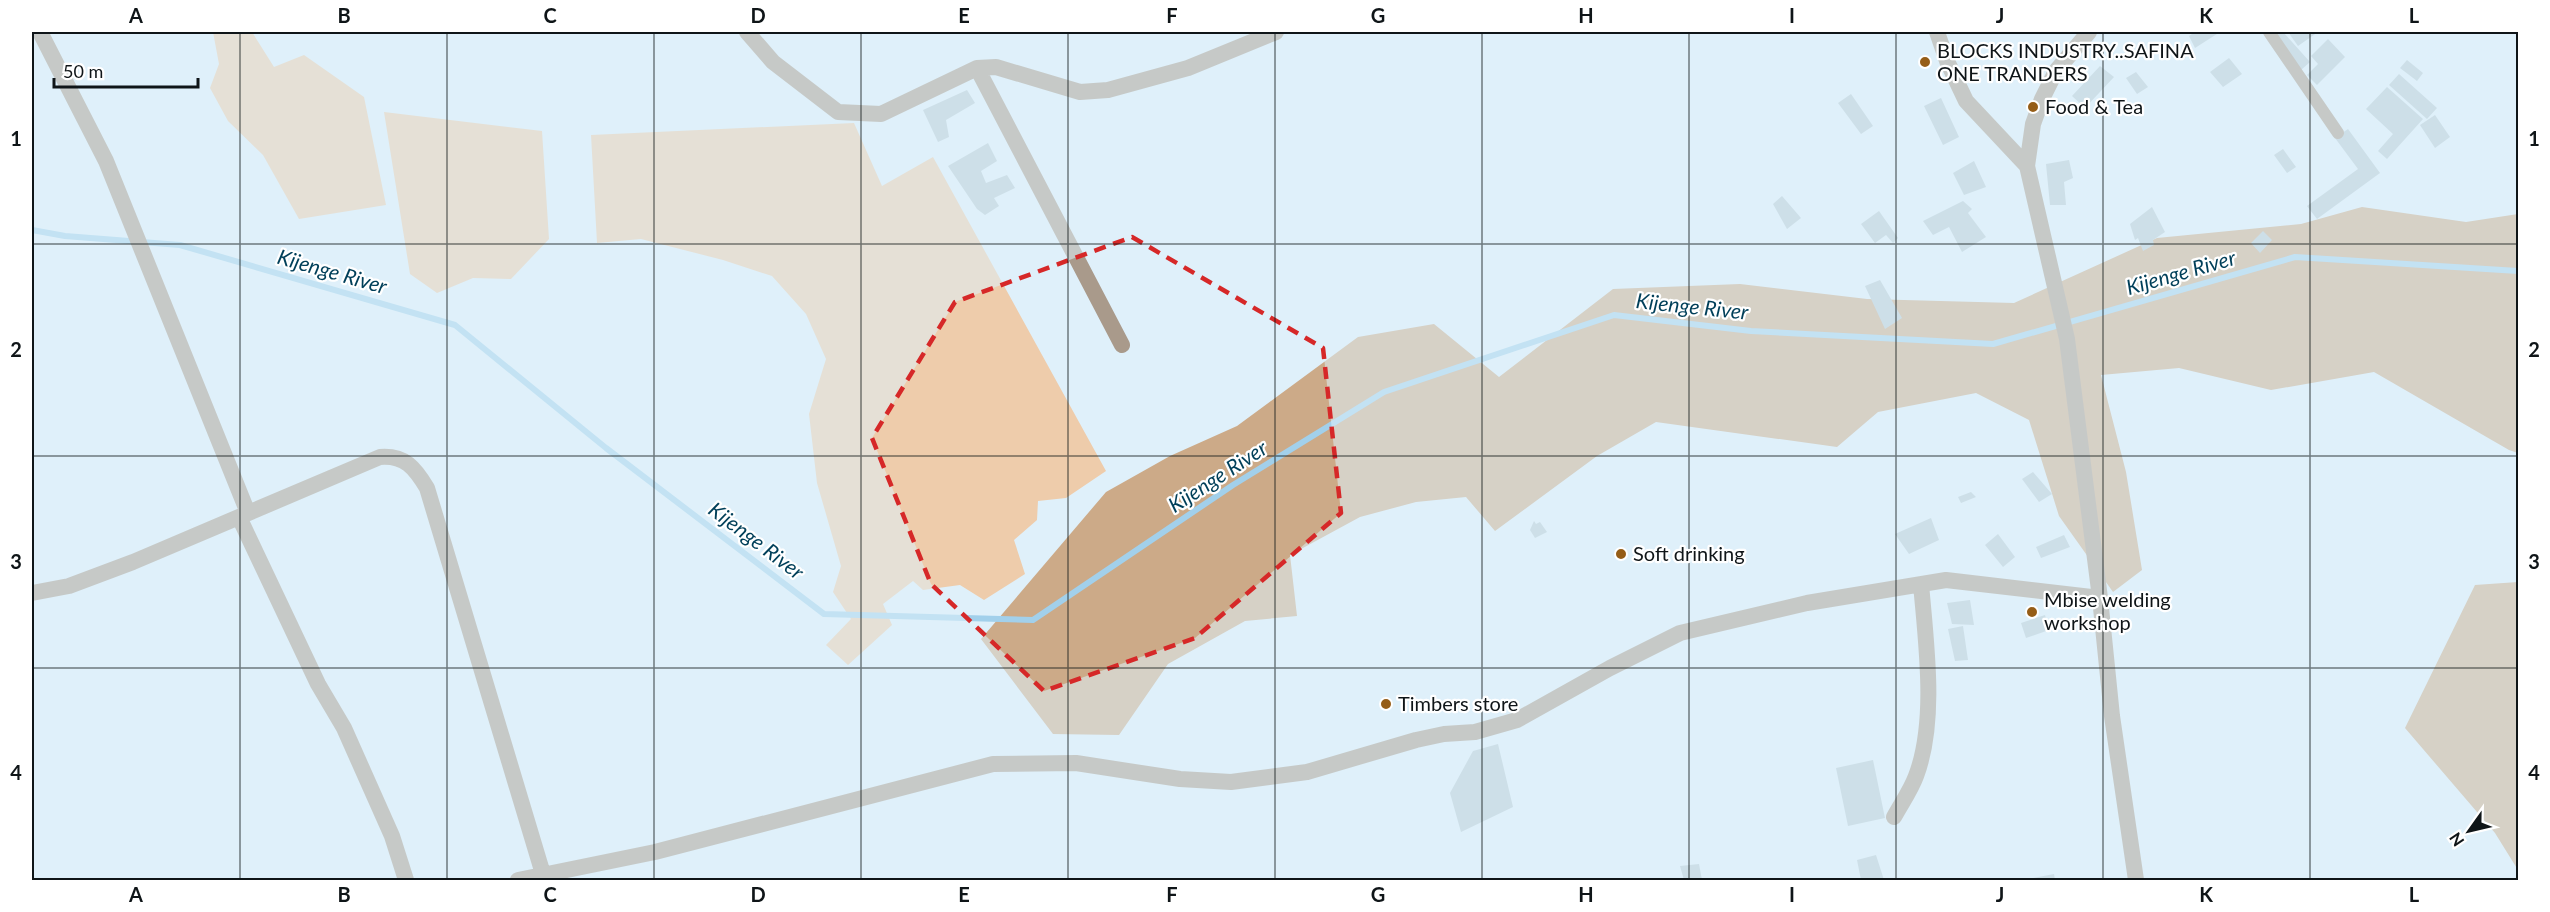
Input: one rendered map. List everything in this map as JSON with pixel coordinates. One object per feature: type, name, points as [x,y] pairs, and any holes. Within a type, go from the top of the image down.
[{"type":"street","points":[[40,32],[106,161],[244,515],[318,684],[344,728],[392,836],[406,880]]},
{"type":"street","points":[[747,32],[773,62],[838,112],[881,114],[977,68],[996,67],[1080,92],[1108,90],[1188,68],[1276,32]]},
{"type":"street","points":[[1937,32],[1947,61],[1966,101],[2027,166]]},
{"type":"street","points":[[2089,32],[2056,71],[2042,99],[2033,124],[2027,166],[2067,339],[2100,598],[2112,716],[2136,880]]},
{"type":"street","points":[[977,68],[1122,345]]},
{"type":"street","points":[[32,593],[69,586],[380,457],[404,460],[416,470],[427,488],[543,874]]},
{"type":"street","points":[[518,880],[543,874],[595,872],[655,852],[993,764],[1076,763],[1179,779],[1232,782],[1307,772],[1416,740],[1444,734],[1475,732],[1517,720],[1629,657],[1692,628],[1807,603],[1946,580],[2100,598]]},
{"type":"street","points":[[1894,817],[1916,777],[1923,752],[1929,686],[1921,584]]},
{"type":"lane","points":[[2269,32],[2338,133]]},
{"type":"highlighted area","points":[[1132,237],[1323,348],[1341,513],[1195,638],[1044,691],[931,584],[872,438],[955,302]]},
{"type":"shaded area","points":[[213,32],[252,32],[274,67],[304,55],[364,97],[386,205],[299,219],[263,155],[228,121],[210,88],[219,64]]},
{"type":"shaded area","points":[[384,112],[542,131],[549,239],[511,279],[473,278],[437,293],[410,274]]},
{"type":"shaded area","points":[[854,123],[882,186],[933,157],[1106,471],[1066,498],[1038,501],[1037,520],[1014,540],[1025,574],[984,600],[960,585],[923,590],[913,581],[883,604],[892,625],[848,665],[826,645],[851,619],[833,592],[841,566],[817,483],[809,414],[826,359],[806,314],[772,276],[723,260],[641,239],[597,243],[591,135]]},
{"type":"shaded area","points":[[2362,207],[2466,222],[2518,214],[2518,453],[2374,372],[2271,390],[2179,368],[2101,375],[2126,472],[2142,570],[2113,592],[2059,516],[2029,420],[1976,393],[1878,412],[1837,447],[1656,422],[1597,456],[1495,531],[1466,497],[1416,502],[1360,517],[1290,555],[1297,616],[1245,621],[1168,664],[1119,735],[1053,734],[981,639],[1106,492],[1170,456],[1237,426],[1358,337],[1434,324],[1499,377],[1613,289],[1740,284],[1867,299],[2014,303],[2157,238],[2301,224]]},
{"type":"shaded area","points":[[2518,582],[2518,870],[2495,833],[2405,728],[2475,585]]},
{"type":"building","points":[[2195,32],[2220,32],[2195,48],[2189,36]]},
{"type":"building","points":[[2278,32],[2283,32],[2310,62],[2301,70],[2271,37]]},
{"type":"building","points":[[2288,32],[2318,32],[2298,46]]},
{"type":"building","points":[[2328,39],[2345,57],[2317,85],[2307,75],[2318,64],[2311,56]]},
{"type":"building","points":[[2229,58],[2242,74],[2223,87],[2210,72]]},
{"type":"building","points":[[2407,60],[2423,73],[2417,81],[2400,68]]},
{"type":"building","points":[[2100,66],[2114,77],[2085,108],[2072,96]]},
{"type":"building","points":[[2136,72],[2148,87],[2137,94],[2126,78]]},
{"type":"building","points":[[2399,74],[2437,108],[2427,119],[2389,85]]},
{"type":"building","points":[[2387,87],[2423,119],[2387,159],[2378,151],[2393,134],[2366,109]]},
{"type":"building","points":[[967,90],[975,103],[946,120],[949,137],[938,142],[923,110]]},
{"type":"building","points":[[1851,94],[1873,126],[1861,134],[1838,103]]},
{"type":"building","points":[[1941,98],[1959,137],[1943,145],[1924,106]]},
{"type":"building","points":[[2435,115],[2450,137],[2435,148],[2420,125]]},
{"type":"building","points":[[2348,129],[2380,173],[2317,219],[2307,206],[2358,169],[2335,138]]},
{"type":"building","points":[[988,143],[997,161],[981,171],[986,183],[1007,175],[1015,188],[994,198],[999,206],[985,215],[977,209],[948,166]]},
{"type":"building","points":[[2283,149],[2296,167],[2287,173],[2274,155]]},
{"type":"building","points":[[2069,160],[2073,178],[2064,182],[2066,205],[2050,205],[2046,164]]},
{"type":"building","points":[[1974,161],[1986,187],[1964,195],[1953,173]]},
{"type":"building","points":[[1782,196],[1801,218],[1787,229],[1773,204]]},
{"type":"building","points":[[1963,201],[1972,209],[1968,213],[1986,237],[1962,252],[1949,227],[1933,235],[1923,221]]},
{"type":"building","points":[[2152,207],[2165,232],[2153,240],[2154,245],[2143,251],[2138,238],[2135,240],[2130,224]]},
{"type":"building","points":[[1879,211],[1898,238],[1893,243],[1886,235],[1875,243],[1861,224]]},
{"type":"building","points":[[2263,231],[2272,240],[2260,253],[2251,243]]},
{"type":"building","points":[[1880,280],[1902,318],[1885,329],[1865,286]]},
{"type":"building","points":[[2033,472],[2052,494],[2039,502],[2022,479]]},
{"type":"building","points":[[1971,492],[1976,497],[1961,503],[1958,497]]},
{"type":"building","points":[[1931,518],[1939,540],[1909,554],[1895,534]]},
{"type":"building","points":[[1534,521],[1536,524],[1540,522],[1547,532],[1535,538],[1530,530]]},
{"type":"building","points":[[1998,534],[2015,557],[2003,567],[1985,545]]},
{"type":"building","points":[[2064,535],[2070,547],[2041,558],[2036,547]]},
{"type":"building","points":[[1970,600],[1974,625],[1952,624],[1947,603]]},
{"type":"building","points":[[2045,615],[2049,630],[2026,638],[2021,623]]},
{"type":"building","points":[[1963,626],[1968,660],[1955,661],[1948,629]]},
{"type":"building","points":[[1498,744],[1513,807],[1461,832],[1450,793],[1473,751]]},
{"type":"building","points":[[1873,760],[1885,818],[1848,826],[1836,768]]},
{"type":"building","points":[[1876,855],[1884,880],[1861,880],[1857,860]]},
{"type":"building","points":[[1699,864],[1702,880],[1684,880],[1680,866]]},
{"type":"building","points":[[2054,874],[2055,880],[2028,880],[2028,879]]},
{"type":"waterway","name":"Kijenge River","points":[[32,230],[65,236],[180,245],[455,325],[606,448],[824,614],[1033,620],[1233,485],[1384,392],[1614,315],[1751,331],[1993,344],[2295,257],[2518,271]]},
{"type":"place","name":"BLOCKS INDUSTRY..SAFINA ONE TRANDERS","points":[[1925,62]]},
{"type":"place","name":"Food & Tea","points":[[2033,107]]},
{"type":"place","name":"Soft drinking","points":[[1621,554]]},
{"type":"place","name":"Mbise welding workshop","points":[[2032,612]]},
{"type":"place","name":"Timbers store","points":[[1386,704]]}]
